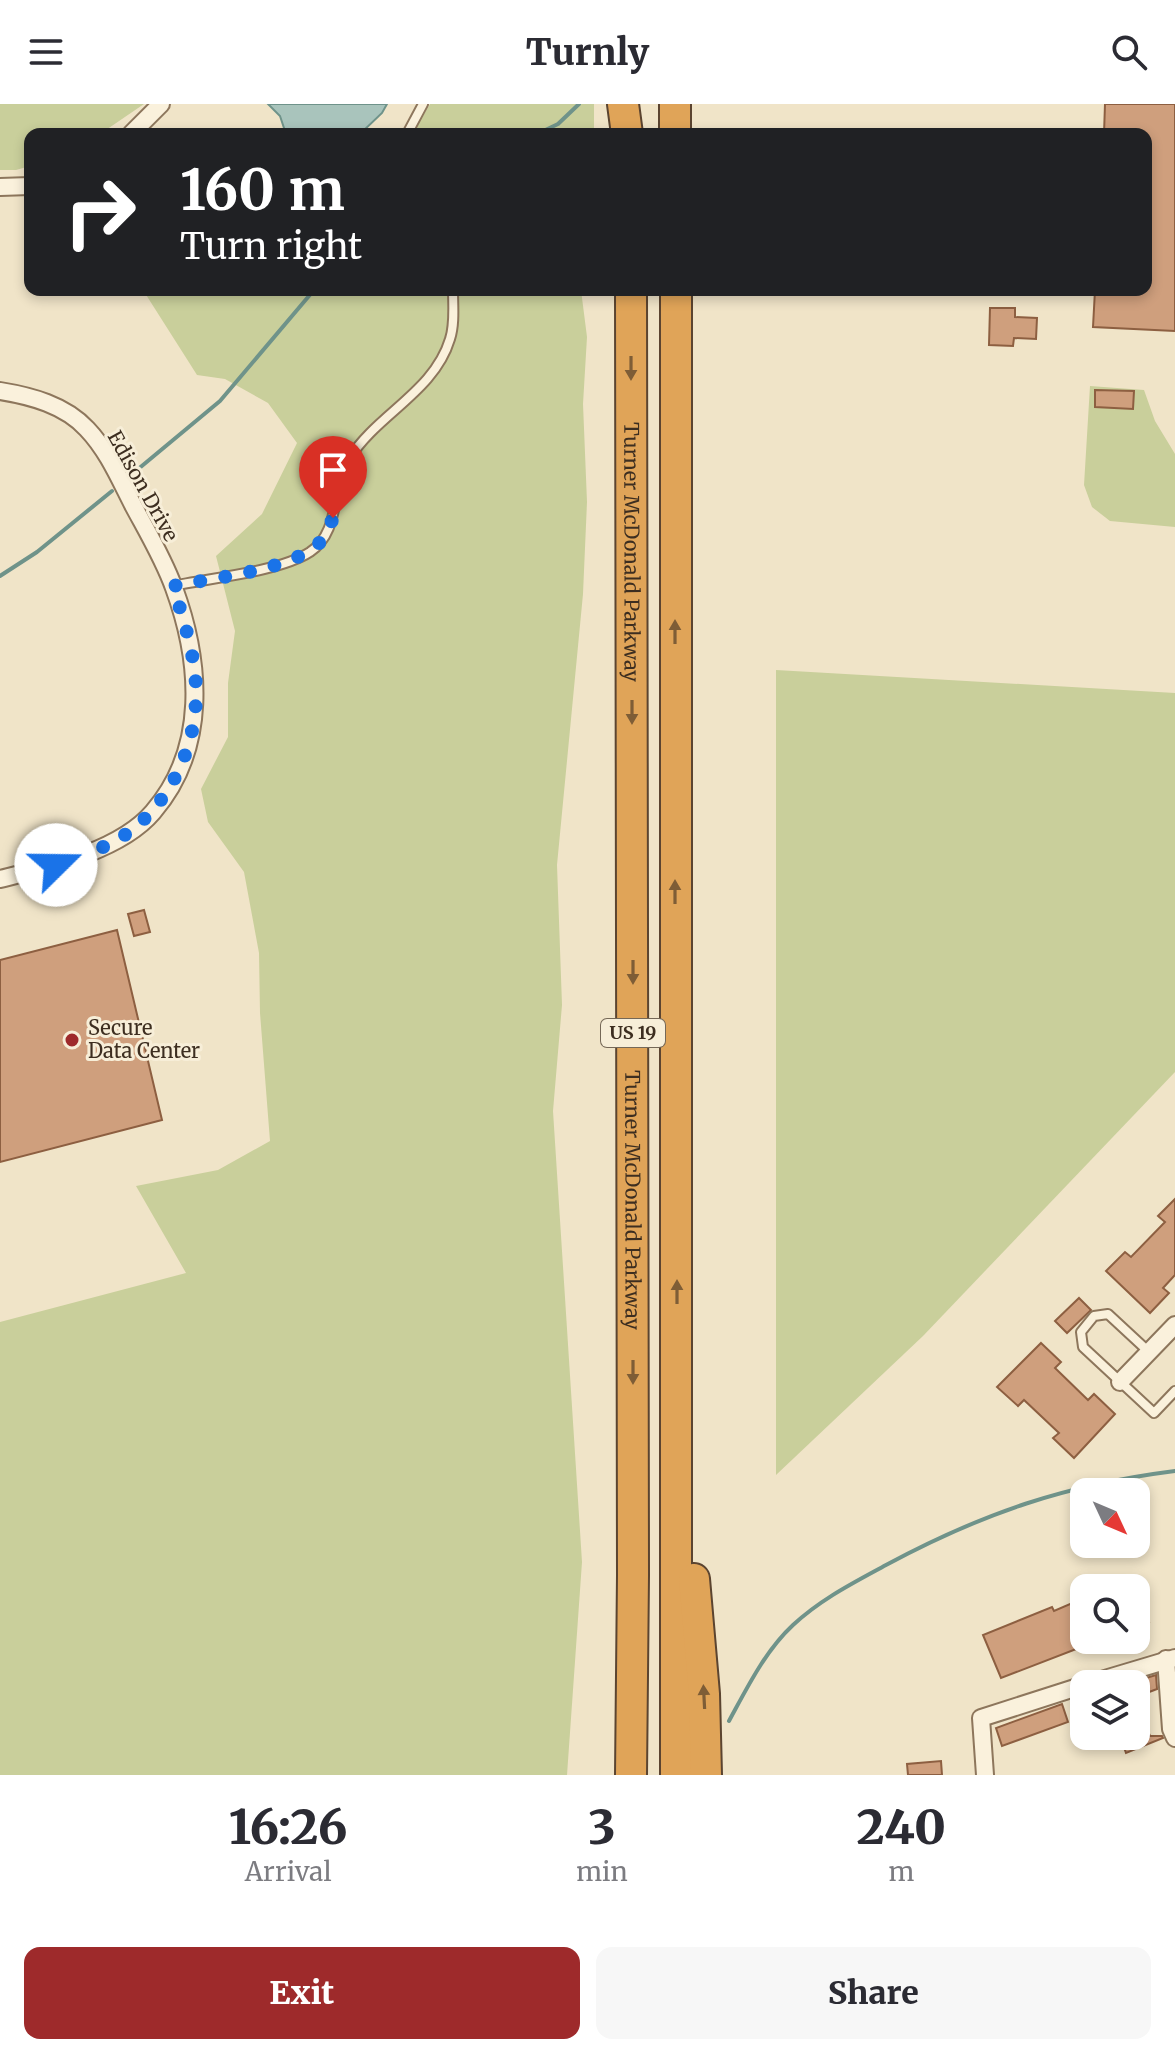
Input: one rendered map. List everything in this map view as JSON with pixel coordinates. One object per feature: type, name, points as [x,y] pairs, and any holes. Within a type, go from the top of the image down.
[{"type":"highway","points":[[623,104],[628,128]]},
{"type":"highway","points":[[630,128],[632,104]]},
{"type":"highway","points":[[675,104],[675,128]]},
{"type":"highway","name":"Turner McDonald Parkway","points":[[631,296],[631,1775]]},
{"type":"highway","name":"US 19","points":[[676,296],[676,1775]]},
{"type":"highway","points":[[678,1454],[698,1615],[706,1775]]},
{"type":"street","points":[[137,128],[161,104]]},
{"type":"street","points":[[0,187],[24,186]]},
{"type":"street","name":"Edison Drive","points":[[0,391],[33,397],[59,409],[86,427],[108,458],[173,586],[185,622],[196,687],[193,729],[176,777],[152,813],[114,842],[56,865],[0,879]]},
{"type":"street","points":[[1120,1382],[1175,1325]]},
{"type":"street","points":[[1134,1670],[1170,1659],[1174,1732]]},
{"type":"street","points":[[985,1775],[981,1718],[1070,1690]]},
{"type":"lane","points":[[410,128],[423,104]]},
{"type":"lane","points":[[173,586],[289,562],[310,552],[324,539],[333,518],[338,487],[347,462],[360,443],[424,383],[441,359],[451,337],[453,296]]},
{"type":"lane","points":[[1149,1352],[1108,1314],[1094,1316],[1081,1332],[1083,1347],[1154,1413],[1175,1391]]},
{"type":"green space","points":[[0,104],[144,104],[109,128],[24,128],[24,168],[0,170]]},
{"type":"green space","points":[[430,104],[594,104],[594,128],[416,128]]},
{"type":"green space","points":[[147,296],[582,296],[587,337],[583,404],[587,502],[583,594],[557,865],[562,1005],[553,1111],[582,1562],[567,1775],[0,1775],[0,1322],[186,1273],[136,1186],[218,1170],[270,1141],[260,1013],[259,953],[244,872],[208,822],[201,789],[228,737],[228,683],[235,631],[216,556],[262,514],[297,443],[268,403],[225,379],[197,375]]},
{"type":"green space","points":[[1090,386],[1144,390],[1155,421],[1175,454],[1175,527],[1110,521],[1092,507],[1084,485]]},
{"type":"green space","points":[[776,670],[1175,693],[1175,1072],[923,1336],[776,1475]]},
{"type":"water","points":[[268,104],[387,104],[366,128],[284,128],[280,116]]},
{"type":"building","points":[[1105,104],[1175,104],[1175,331],[1093,327],[1095,296],[1152,296],[1152,128],[1104,128]]},
{"type":"building","points":[[990,308],[1015,308],[1015,317],[1037,318],[1036,339],[1014,338],[1013,346],[989,345]]},
{"type":"building","points":[[1095,390],[1134,391],[1133,409],[1095,407]]},
{"type":"building","points":[[144,910],[150,932],[134,936],[128,914]]},
{"type":"building","name":"Secure Data Center","points":[[117,930],[162,1120],[0,1162],[0,960]]},
{"type":"building","points":[[1175,1199],[1175,1275],[1163,1288],[1169,1293],[1150,1313],[1106,1271],[1125,1252],[1131,1257],[1165,1222],[1158,1216]]},
{"type":"building","points":[[1079,1298],[1091,1310],[1067,1333],[1055,1321]]},
{"type":"building","points":[[1041,1343],[1061,1362],[1055,1368],[1088,1400],[1094,1394],[1115,1414],[1074,1458],[1053,1438],[1059,1433],[1024,1400],[1018,1406],[997,1387]]},
{"type":"building","points":[[1070,1604],[1070,1651],[1001,1678],[983,1635],[1052,1607],[1054,1611]]},
{"type":"building","points":[[1156,1675],[1157,1689],[1150,1692],[1150,1677]]},
{"type":"building","points":[[1062,1704],[1068,1722],[1002,1746],[996,1728]]},
{"type":"building","points":[[1150,1736],[1163,1738],[1150,1743]]},
{"type":"building","points":[[941,1761],[942,1775],[908,1775],[907,1764]]},
{"type":"waterway","points":[[550,128],[579,104]]},
{"type":"waterway","points":[[131,475],[220,401],[309,296]]},
{"type":"waterway","points":[[0,576],[37,552],[112,491]]},
{"type":"waterway","points":[[729,1721],[757,1670],[783,1635],[815,1607],[849,1585],[991,1516],[1097,1484],[1175,1471]]},
{"type":"place","name":"Secure Data Center","points":[[72,1040]]},
{"type":"route","points":[[56,865],[114,842],[152,813],[176,777],[193,729],[196,687],[185,622],[173,586],[289,562],[310,552],[324,539],[333,518]]}]
